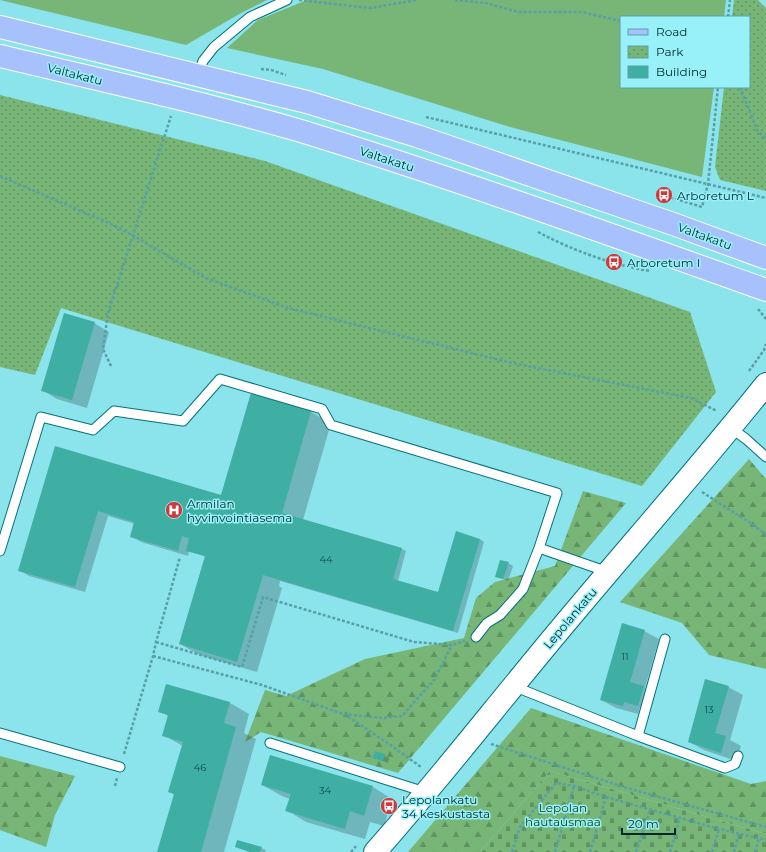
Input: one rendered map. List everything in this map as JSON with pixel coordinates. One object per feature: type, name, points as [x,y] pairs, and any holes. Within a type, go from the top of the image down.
[{"type":"main road","name":"Valtakatu","points":[[0,27],[198,74],[307,102],[417,136],[676,225],[766,258]]},
{"type":"main road","name":"Valtakatu","points":[[0,56],[191,102],[299,131],[410,166],[760,298]]},
{"type":"main road","name":"Lepolankatu","points":[[375,852],[427,792],[513,686],[731,428],[766,384]]},
{"type":"lane","points":[[198,74],[203,61],[214,47],[250,17],[287,0]]},
{"type":"lane","points":[[0,552],[41,417],[93,430],[114,411],[183,421],[220,379],[322,409],[331,425],[557,493],[539,548],[523,589],[500,615],[487,623],[476,638]]},
{"type":"lane","points":[[731,428],[766,457]]},
{"type":"lane","points":[[539,548],[608,572]]},
{"type":"lane","points":[[638,736],[665,639]]},
{"type":"lane","points":[[513,686],[638,736],[725,768],[735,764],[738,756]]},
{"type":"lane","points":[[0,733],[120,767]]},
{"type":"lane","points":[[270,743],[427,792]]},
{"type":"path","points":[[295,0],[370,8],[417,0]]},
{"type":"path","points":[[455,0],[486,3],[518,12],[581,12],[620,21]]},
{"type":"path","points":[[728,16],[730,0]]},
{"type":"path","points":[[656,193],[702,207],[708,184],[718,88]]},
{"type":"path","points":[[740,88],[757,130],[766,139]]},
{"type":"path","points":[[111,366],[103,349],[108,313],[132,234],[172,113]]},
{"type":"path","points":[[0,176],[132,234],[206,278],[288,308],[512,362],[691,398],[717,411]]},
{"type":"path","points":[[536,231],[564,245],[632,268],[651,271]]},
{"type":"path","points":[[760,298],[759,310],[766,320]]},
{"type":"path","points":[[686,480],[766,535]]},
{"type":"path","points":[[115,786],[154,656],[156,642],[180,557]]},
{"type":"path","points":[[156,642],[242,667],[263,597],[414,642],[452,645],[476,638]]},
{"type":"path","points":[[343,714],[383,718],[402,716],[434,680],[452,645]]},
{"type":"path","points":[[154,656],[262,685],[343,714],[421,767]]},
{"type":"path","points":[[491,744],[627,788],[766,827]]},
{"type":"path","points":[[512,852],[520,827],[556,783],[574,786],[650,810],[766,840]]},
{"type":"path","points":[[555,852],[574,786]]},
{"type":"path","points":[[590,852],[606,797]]},
{"type":"path","points":[[636,852],[650,810]]},
{"type":"path","points":[[670,852],[680,818]]},
{"type":"path","points":[[712,852],[719,829]]},
{"type":"path","points":[[734,852],[739,833]]},
{"type":"path","points":[[755,852],[759,838]]},
{"type":"green space","points":[[0,0],[267,0],[241,13],[186,45]]},
{"type":"green space","points":[[307,0],[726,0],[724,16],[620,16],[620,88],[714,88],[702,177],[510,127],[323,69],[227,48],[258,20]]},
{"type":"green space","points":[[734,0],[758,0],[766,8],[766,191],[720,180],[715,167],[724,88],[750,88],[750,16],[732,16]]},
{"type":"green space","points":[[0,95],[265,161],[690,312],[716,392],[642,486],[61,308],[35,375],[0,367]]},
{"type":"green space","points":[[749,459],[766,479],[766,669],[709,655],[682,623],[620,602]]},
{"type":"green space","points":[[583,491],[626,503],[398,773],[261,732],[245,742],[265,690],[286,696],[365,659],[464,638],[476,598],[495,582],[555,566]]},
{"type":"green space","points":[[531,708],[751,784],[766,781],[766,834],[550,771],[480,852],[408,852]]},
{"type":"green space","points":[[0,756],[75,776],[55,815],[46,847],[0,830]]},
{"type":"green space","name":"Lepolan hautausmaa","points":[[550,771],[766,834],[766,852],[480,852]]},
{"type":"building","points":[[64,313],[95,322],[72,400],[41,391]]},
{"type":"building","points":[[251,393],[311,411],[282,513],[402,548],[393,579],[438,592],[456,531],[480,539],[453,631],[263,575],[237,662],[179,644],[205,556],[186,551],[189,538],[182,536],[178,551],[130,537],[134,522],[98,511],[75,587],[18,571],[55,446],[221,495]]},
{"type":"building","points":[[500,560],[509,562],[503,579],[495,577]]},
{"type":"building","points":[[622,623],[645,630],[630,682],[644,686],[638,706],[624,702],[623,706],[600,700]]},
{"type":"building","points":[[705,679],[729,686],[715,733],[726,736],[721,753],[688,742]]},
{"type":"building","points":[[166,684],[230,702],[224,723],[236,727],[201,852],[157,852],[174,794],[168,792],[183,742],[162,736],[168,715],[158,712]]},
{"type":"building","points":[[375,751],[385,754],[383,761],[372,758]]},
{"type":"building","points":[[270,755],[373,786],[364,816],[350,811],[345,829],[285,811],[291,794],[261,785]]},
{"type":"building","points":[[237,840],[262,847],[260,852],[250,852],[235,847]]},
{"type":"place","name":"Arboretum L","points":[[664,195]]},
{"type":"place","name":"Arboretum I","points":[[614,262]]},
{"type":"place","name":"Armilan hyvinvointiasema","points":[[174,510]]},
{"type":"place","name":"Lepolankatu 34 keskustasta","points":[[389,806]]}]
